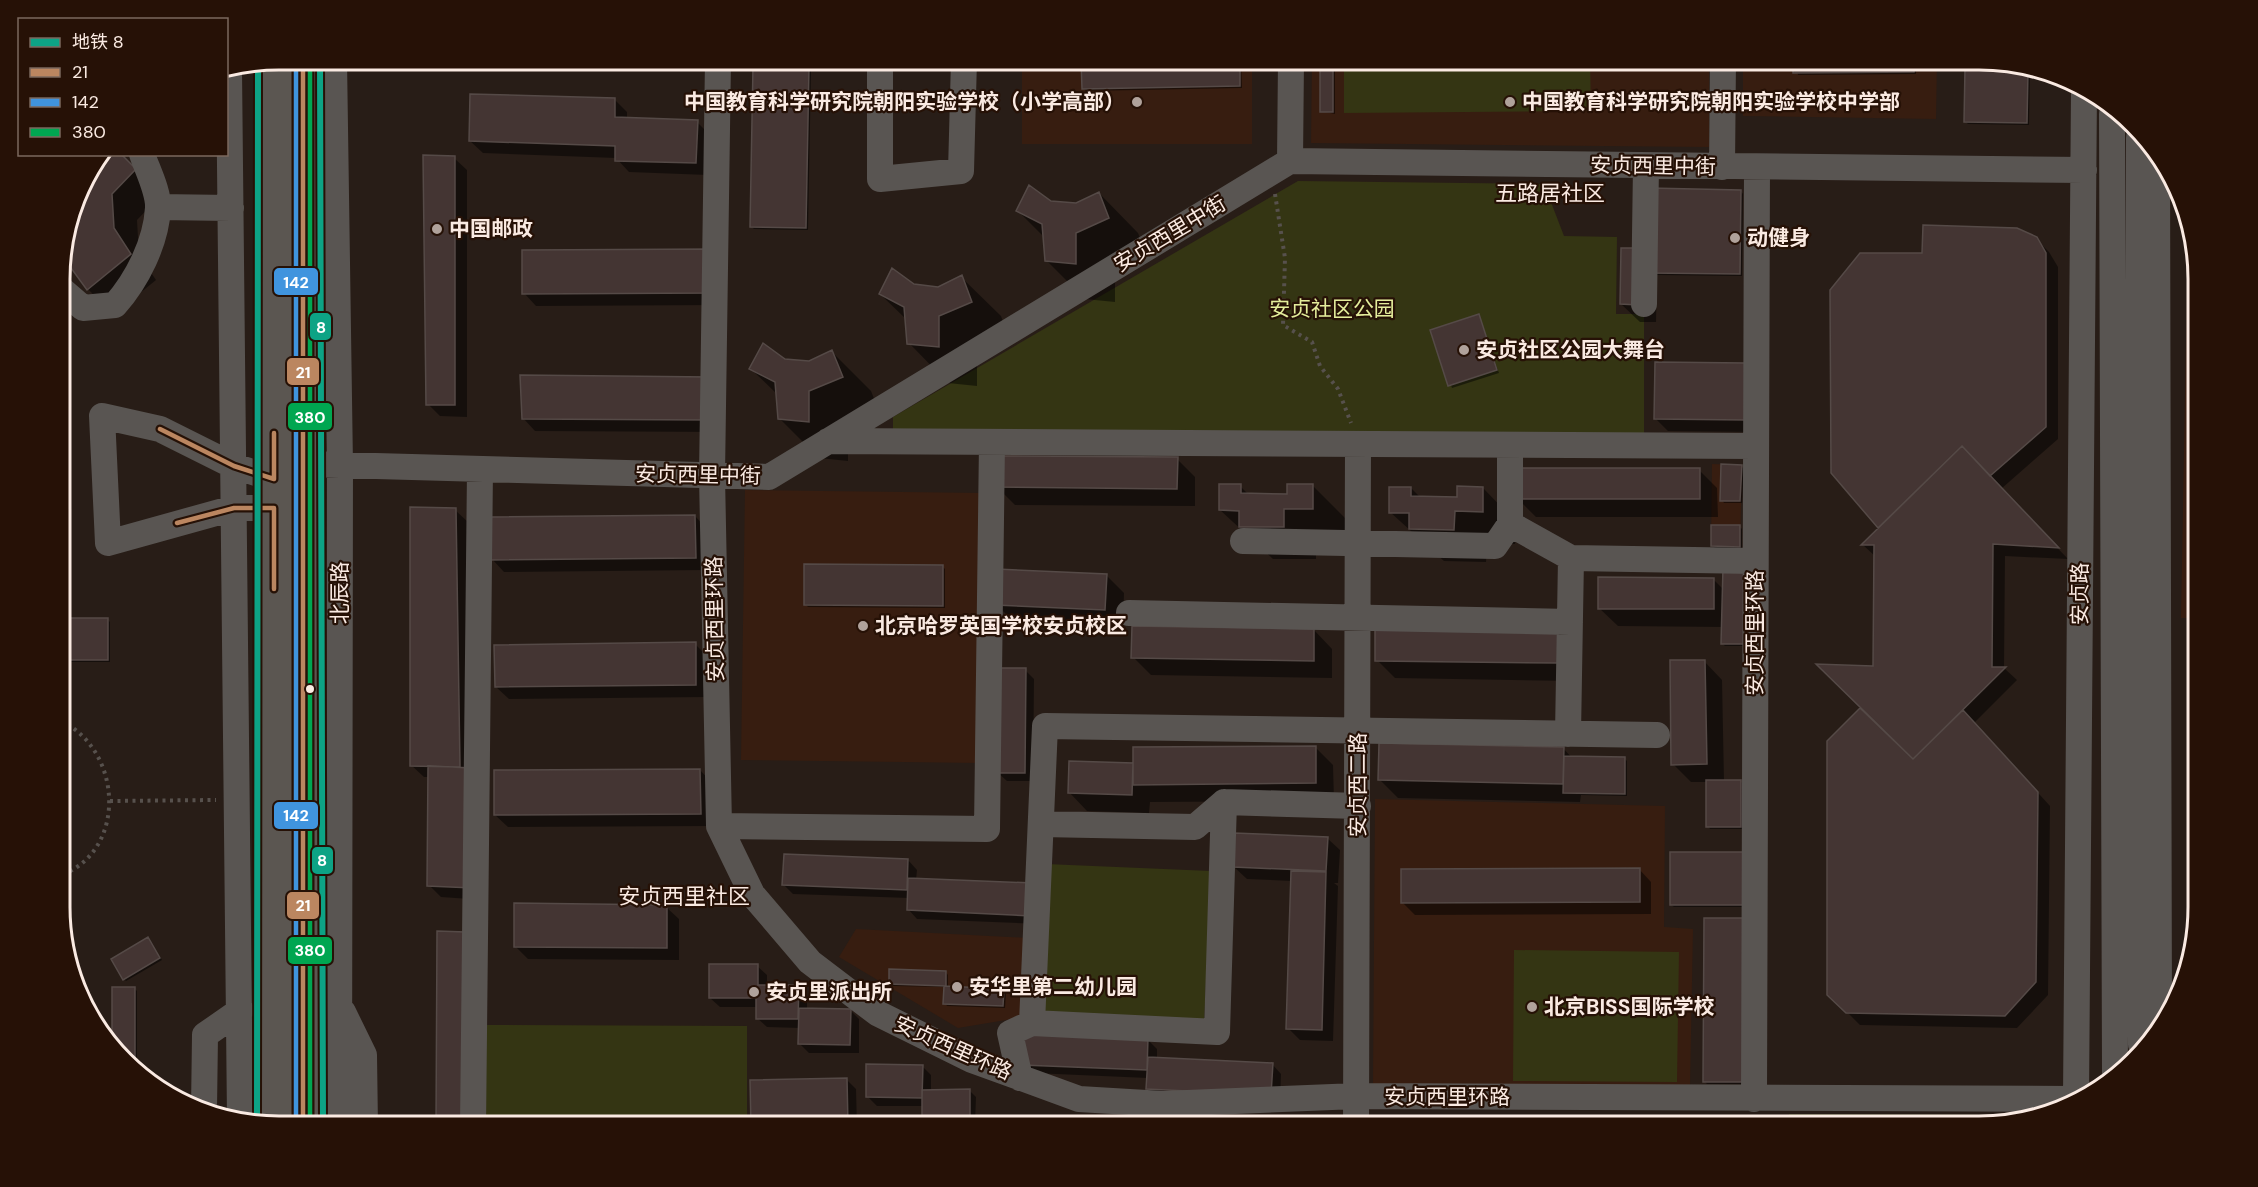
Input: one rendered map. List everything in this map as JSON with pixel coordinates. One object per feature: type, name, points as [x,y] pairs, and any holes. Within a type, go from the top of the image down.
[{"type":"main road","points":[[273,71],[276,1116]]},
{"type":"main road","name":"北辰路","points":[[303,71],[303,1116]]},
{"type":"street","points":[[1281,166],[1290,70]]},
{"type":"street","points":[[1722,167],[1723,70]]},
{"type":"street","name":"北辰路","points":[[334,71],[340,465],[339,1116]]},
{"type":"street","name":"安贞西里环路","points":[[718,71],[712,476],[719,826],[752,894],[810,962],[877,1013],[972,1060],[1079,1099],[1163,1104],[1357,1096],[2061,1099]]},
{"type":"street","points":[[880,71],[880,179],[961,171],[964,71]]},
{"type":"street","points":[[229,77],[241,1010],[240,1112]]},
{"type":"street","name":"安贞路","points":[[2075,1093],[2084,170],[2089,102]]},
{"type":"street","name":"安贞路","points":[[2112,119],[2115,1066]]},
{"type":"street","points":[[2139,146],[2140,1040]]},
{"type":"street","points":[[71,298],[83,308],[115,305],[134,284],[152,237],[158,207],[143,156]]},
{"type":"street","name":"安贞西里中街","points":[[304,464],[769,477],[1281,166],[1646,166],[2084,170]]},
{"type":"street","points":[[1644,304],[1646,166]]},
{"type":"street","name":"安贞西里环路","points":[[1754,1099],[1755,446],[1758,167]]},
{"type":"street","points":[[2157,172],[2159,1012]]},
{"type":"street","points":[[158,207],[231,208]]},
{"type":"street","points":[[2138,357],[2157,338]]},
{"type":"street","points":[[2082,409],[2113,435]]},
{"type":"street","points":[[102,416],[160,429],[234,466],[274,493],[234,508],[108,543],[102,416]]},
{"type":"street","points":[[827,441],[1755,446]]},
{"type":"street","points":[[719,826],[987,828],[992,442]]},
{"type":"street","name":"安贞西二路","points":[[1356,1116],[1358,444]]},
{"type":"street","points":[[1243,541],[1495,546],[1510,524],[1510,445]]},
{"type":"street","points":[[473,1116],[480,470]]},
{"type":"street","points":[[1510,524],[1571,558],[1755,561]]},
{"type":"street","points":[[1569,734],[1571,558]]},
{"type":"street","points":[[1129,613],[1570,622]]},
{"type":"street","points":[[1032,1023],[1046,726],[1657,735]]},
{"type":"street","points":[[1020,1078],[1010,1033],[1032,1023],[1216,1032],[1224,802]]},
{"type":"street","points":[[1041,824],[1195,828],[1224,802],[1358,806]]},
{"type":"street","points":[[2139,883],[2158,903]]},
{"type":"street","points":[[2077,958],[2114,909]]},
{"type":"street","points":[[340,1004],[364,1055],[364,1116]]},
{"type":"street","points":[[204,1102],[205,1035],[241,1010]]},
{"type":"path","points":[[1281,166],[1285,258],[1283,325],[1312,342],[1320,366],[1338,389],[1358,444]]},
{"type":"path","points":[[70,726],[94,747],[107,772],[110,801],[105,829],[91,854],[70,869]]},
{"type":"path","points":[[110,801],[238,800]]},
{"type":"shaded area","name":"中国教育科学研究院朝阳实验学校（小学高部）","points":[[1252,70],[1252,144],[1022,144],[1022,71]]},
{"type":"shaded area","name":"中国教育科学研究院朝阳实验学校中学部","points":[[1312,70],[1709,70],[1709,147],[1311,143]]},
{"type":"shaded area","points":[[1743,70],[1937,70],[1936,119],[1743,116]]},
{"type":"shaded area","points":[[2187,270],[2188,618],[2181,618]]},
{"type":"shaded area","points":[[1712,464],[1742,465],[1740,547],[1711,546]]},
{"type":"shaded area","name":"北京哈罗英国学校安贞校区","points":[[745,490],[983,493],[982,763],[741,760]]},
{"type":"shaded area","name":"北京BISS国际学校","points":[[1375,799],[1665,806],[1664,927],[1693,929],[1690,1087],[1373,1085]]},
{"type":"shaded area","name":"安华里第二幼儿园","points":[[856,929],[1028,938],[1024,1017],[958,1028],[839,957]]},
{"type":"green space","points":[[1344,70],[1590,70],[1591,111],[1344,113]]},
{"type":"green space","name":"安贞社区公园","points":[[1298,181],[1544,184],[1564,236],[1617,237],[1616,314],[1644,314],[1644,439],[893,431],[893,417]]},
{"type":"green space","points":[[1046,864],[1211,871],[1204,1024],[1040,1017]]},
{"type":"green space","points":[[1514,950],[1679,952],[1677,1082],[1513,1081]]},
{"type":"green space","points":[[483,1025],[747,1026],[747,1116],[482,1116]]},
{"type":"green space","points":[[1789,1114],[2000,1115],[1992,1116],[1789,1116]]},
{"type":"building","points":[[1240,70],[1240,86],[1082,89],[1081,71]]},
{"type":"building","points":[[1320,70],[1333,70],[1333,112],[1320,112]]},
{"type":"building","points":[[1793,70],[1914,70],[1914,72],[1793,73]]},
{"type":"building","points":[[1965,70],[2006,72],[2028,77],[2027,123],[1964,122]]},
{"type":"building","points":[[753,71],[809,71],[806,228],[750,227]]},
{"type":"building","points":[[470,94],[615,98],[615,117],[698,120],[696,163],[615,161],[615,146],[469,141]]},
{"type":"building","points":[[423,155],[455,156],[455,405],[426,405]]},
{"type":"building","points":[[111,156],[123,156],[136,169],[112,194],[114,228],[131,254],[87,290],[71,268],[78,226],[86,200],[99,175]]},
{"type":"building","points":[[1029,185],[1051,201],[1076,203],[1099,192],[1109,218],[1076,233],[1076,264],[1045,261],[1042,224],[1016,211]]},
{"type":"building","points":[[1649,188],[1741,190],[1740,274],[1648,273]]},
{"type":"building","points":[[1923,225],[2017,228],[2037,237],[2046,253],[2046,427],[1990,476],[1962,446],[1878,528],[1831,473],[1830,290],[1860,253],[1922,253]]},
{"type":"building","points":[[1621,248],[1640,248],[1638,305],[1620,304]]},
{"type":"building","points":[[713,249],[713,293],[522,294],[522,250]]},
{"type":"building","points":[[892,268],[914,284],[938,287],[962,275],[972,302],[939,316],[939,347],[907,344],[904,307],[879,294]]},
{"type":"building","name":"安贞社区公园大舞台","points":[[1479,314],[1497,370],[1448,386],[1430,330]]},
{"type":"building","points":[[763,343],[785,359],[809,361],[832,350],[843,377],[809,391],[809,422],[778,419],[775,382],[749,369]]},
{"type":"building","points":[[1655,362],[1746,363],[1746,420],[1654,419]]},
{"type":"building","points":[[520,375],[711,377],[710,420],[522,419]]},
{"type":"building","points":[[1962,446],[2059,548],[1993,544],[1992,667],[2006,667],[1913,759],[1816,664],[1873,666],[1874,545],[1861,545]]},
{"type":"building","points":[[996,456],[1178,457],[1177,489],[995,487]]},
{"type":"building","points":[[1721,464],[1742,465],[1740,501],[1720,501]]},
{"type":"building","points":[[1517,468],[1700,468],[1700,499],[1516,499]]},
{"type":"building","points":[[1219,484],[1241,484],[1241,493],[1287,494],[1287,484],[1313,484],[1313,509],[1284,509],[1284,527],[1239,527],[1239,511],[1219,510]]},
{"type":"building","points":[[1457,486],[1483,487],[1483,512],[1455,511],[1454,530],[1409,529],[1409,513],[1389,513],[1389,487],[1411,487],[1411,496],[1457,497]]},
{"type":"building","points":[[410,507],[456,508],[460,767],[410,766]]},
{"type":"building","points":[[695,515],[696,558],[490,560],[490,517]]},
{"type":"building","points":[[1711,525],[1740,525],[1740,547],[1711,546]]},
{"type":"building","points":[[804,564],[943,565],[943,606],[804,605]]},
{"type":"building","points":[[1723,567],[1745,567],[1744,644],[1721,644]]},
{"type":"building","points":[[996,569],[1107,574],[1105,610],[995,605]]},
{"type":"building","points":[[1598,577],[1714,578],[1714,609],[1598,609]]},
{"type":"building","points":[[70,618],[108,618],[108,660],[70,660]]},
{"type":"building","points":[[1132,626],[1314,629],[1314,661],[1131,658]]},
{"type":"building","points":[[1375,629],[1558,632],[1558,663],[1375,661]]},
{"type":"building","points":[[696,642],[696,685],[495,687],[494,645]]},
{"type":"building","points":[[1670,660],[1705,660],[1707,764],[1671,765]]},
{"type":"building","points":[[997,668],[1026,668],[1025,773],[996,773]]},
{"type":"building","points":[[1860,708],[1913,759],[1963,710],[2038,792],[2036,982],[2005,1016],[1846,1013],[1827,995],[1827,741]]},
{"type":"building","points":[[1379,743],[1564,747],[1563,784],[1378,780]]},
{"type":"building","points":[[1316,746],[1316,783],[1133,785],[1133,747]]},
{"type":"building","points":[[1564,756],[1625,757],[1625,794],[1563,793]]},
{"type":"building","points":[[1069,761],[1133,763],[1132,795],[1068,793]]},
{"type":"building","points":[[428,766],[472,768],[473,888],[427,886]]},
{"type":"building","points":[[700,769],[701,814],[494,815],[494,770]]},
{"type":"building","points":[[1706,780],[1741,780],[1741,827],[1706,827]]},
{"type":"building","points":[[1234,833],[1328,837],[1326,871],[1233,867]]},
{"type":"building","points":[[1670,852],[1745,852],[1745,905],[1670,905]]},
{"type":"building","points":[[784,854],[908,859],[907,890],[782,885]]},
{"type":"building","points":[[1640,868],[1640,902],[1401,903],[1401,869]]},
{"type":"building","points":[[1291,871],[1326,872],[1322,1030],[1286,1029]]},
{"type":"building","points":[[908,878],[1033,883],[1031,916],[907,910]]},
{"type":"building","points":[[514,903],[667,905],[667,948],[514,947]]},
{"type":"building","points":[[1704,918],[1749,918],[1748,1082],[1703,1082]]},
{"type":"building","points":[[437,931],[465,932],[465,1116],[436,1116]]},
{"type":"building","points":[[148,937],[160,958],[123,980],[111,959]]},
{"type":"building","name":"安贞里派出所","points":[[709,964],[758,964],[758,985],[799,985],[798,1019],[756,1019],[756,998],[709,998]]},
{"type":"building","points":[[889,969],[946,971],[946,986],[889,984]]},
{"type":"building","points":[[944,986],[1004,989],[1003,1006],[943,1004]]},
{"type":"building","points":[[112,987],[135,987],[135,1058],[112,1032]]},
{"type":"building","points":[[799,1008],[851,1009],[850,1045],[798,1044]]},
{"type":"building","points":[[1024,1033],[1148,1038],[1147,1070],[1022,1065]]},
{"type":"building","points":[[1148,1057],[1273,1063],[1271,1095],[1146,1089]]},
{"type":"building","points":[[866,1064],[923,1065],[922,1098],[866,1097]]},
{"type":"building","points":[[847,1078],[848,1116],[751,1116],[750,1080]]},
{"type":"building","points":[[970,1089],[970,1116],[922,1116],[922,1090]]},
{"type":"metro line","name":"8","points":[[320,71],[323,1116]]},
{"type":"metro line","name":"8","points":[[257,1115],[258,72]]},
{"type":"transit line","name":"142","points":[[296,71],[296,1116]]},
{"type":"transit line","name":"21","points":[[303,71],[303,1116]]},
{"type":"transit line","name":"380","points":[[310,71],[310,1116]]},
{"type":"transit line","name":"21","points":[[160,429],[234,466],[274,479],[274,433]]},
{"type":"transit line","name":"21","points":[[177,523],[234,508],[274,508],[274,589]]},
{"type":"place","name":"中国教育科学研究院朝阳实验学校（小学高部）","points":[[1137,102]]},
{"type":"place","name":"中国教育科学研究院朝阳实验学校中学部","points":[[1510,102]]},
{"type":"place","name":"中国邮政","points":[[437,229]]},
{"type":"place","name":"动健身","points":[[1735,238]]},
{"type":"place","name":"安贞社区公园大舞台","points":[[1464,350]]},
{"type":"place","name":"北京哈罗英国学校安贞校区","points":[[863,626]]},
{"type":"place","name":"安华里第二幼儿园","points":[[957,987]]},
{"type":"place","name":"安贞里派出所","points":[[754,992]]},
{"type":"place","name":"北京BISS国际学校","points":[[1532,1007]]},
{"type":"district","name":"五路居社区","points":[[1550,193]]},
{"type":"district","name":"安贞西里社区","points":[[684,896]]}]
